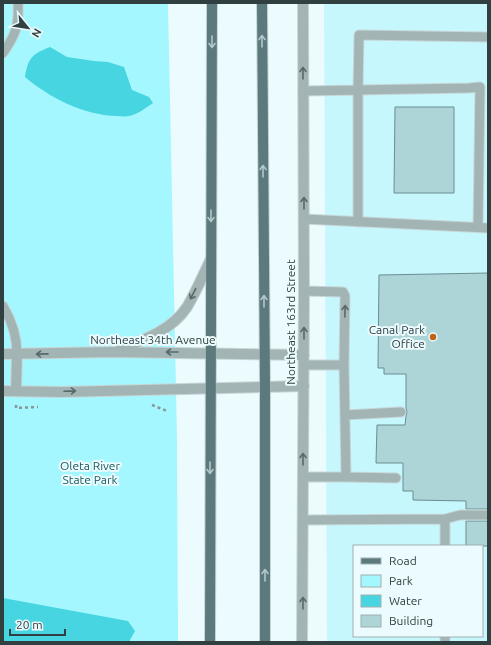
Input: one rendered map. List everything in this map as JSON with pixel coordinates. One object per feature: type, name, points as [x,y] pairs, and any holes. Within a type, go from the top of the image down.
[{"type":"main road","points":[[210,642],[212,3]]},
{"type":"main road","points":[[262,3],[265,354],[265,642]]},
{"type":"street","name":"Northeast 163rd Street","points":[[302,642],[304,386],[303,3]]},
{"type":"street","points":[[113,352],[147,339],[172,323],[187,307],[211,260]]},
{"type":"street","name":"Northeast 34th Avenue","points":[[3,354],[113,352],[265,354],[304,360]]},
{"type":"street","points":[[16,391],[17,354]]},
{"type":"street","points":[[3,391],[62,392],[304,386]]},
{"type":"lane","points":[[3,53],[13,39],[19,20],[18,3]]},
{"type":"lane","points":[[358,222],[359,35],[488,37]]},
{"type":"lane","points":[[303,91],[480,87],[478,227]]},
{"type":"lane","points":[[304,219],[488,228]]},
{"type":"lane","points":[[304,291],[343,292],[345,296],[344,365],[346,477]]},
{"type":"lane","points":[[3,306],[11,320],[17,343],[17,354]]},
{"type":"lane","points":[[304,360],[344,365]]},
{"type":"lane","points":[[345,415],[401,412]]},
{"type":"lane","points":[[303,476],[396,478]]},
{"type":"lane","points":[[303,520],[445,519],[460,515],[488,515]]},
{"type":"lane","points":[[445,519],[445,545]]},
{"type":"shaded area","points":[[324,3],[488,3],[488,642],[327,642]]},
{"type":"green space","name":"Oleta River State Park","points":[[3,3],[168,3],[177,438],[178,642],[3,642]]},
{"type":"water","points":[[50,47],[67,57],[108,62],[124,67],[132,90],[149,97],[153,103],[142,111],[132,115],[123,116],[104,115],[80,109],[56,98],[45,92],[25,77],[29,61],[39,52]]},
{"type":"water","points":[[3,598],[128,621],[135,631],[129,642],[3,642]]},
{"type":"building","points":[[395,107],[454,107],[454,193],[394,193]]},
{"type":"building","points":[[488,273],[488,509],[466,509],[466,501],[413,500],[413,491],[403,491],[403,463],[376,463],[377,425],[405,425],[407,412],[406,374],[384,374],[384,368],[378,368],[379,275]]},
{"type":"building","points":[[466,521],[488,521],[488,546],[466,545]]},
{"type":"place","name":"Canal Park Office","points":[[433,337]]}]
